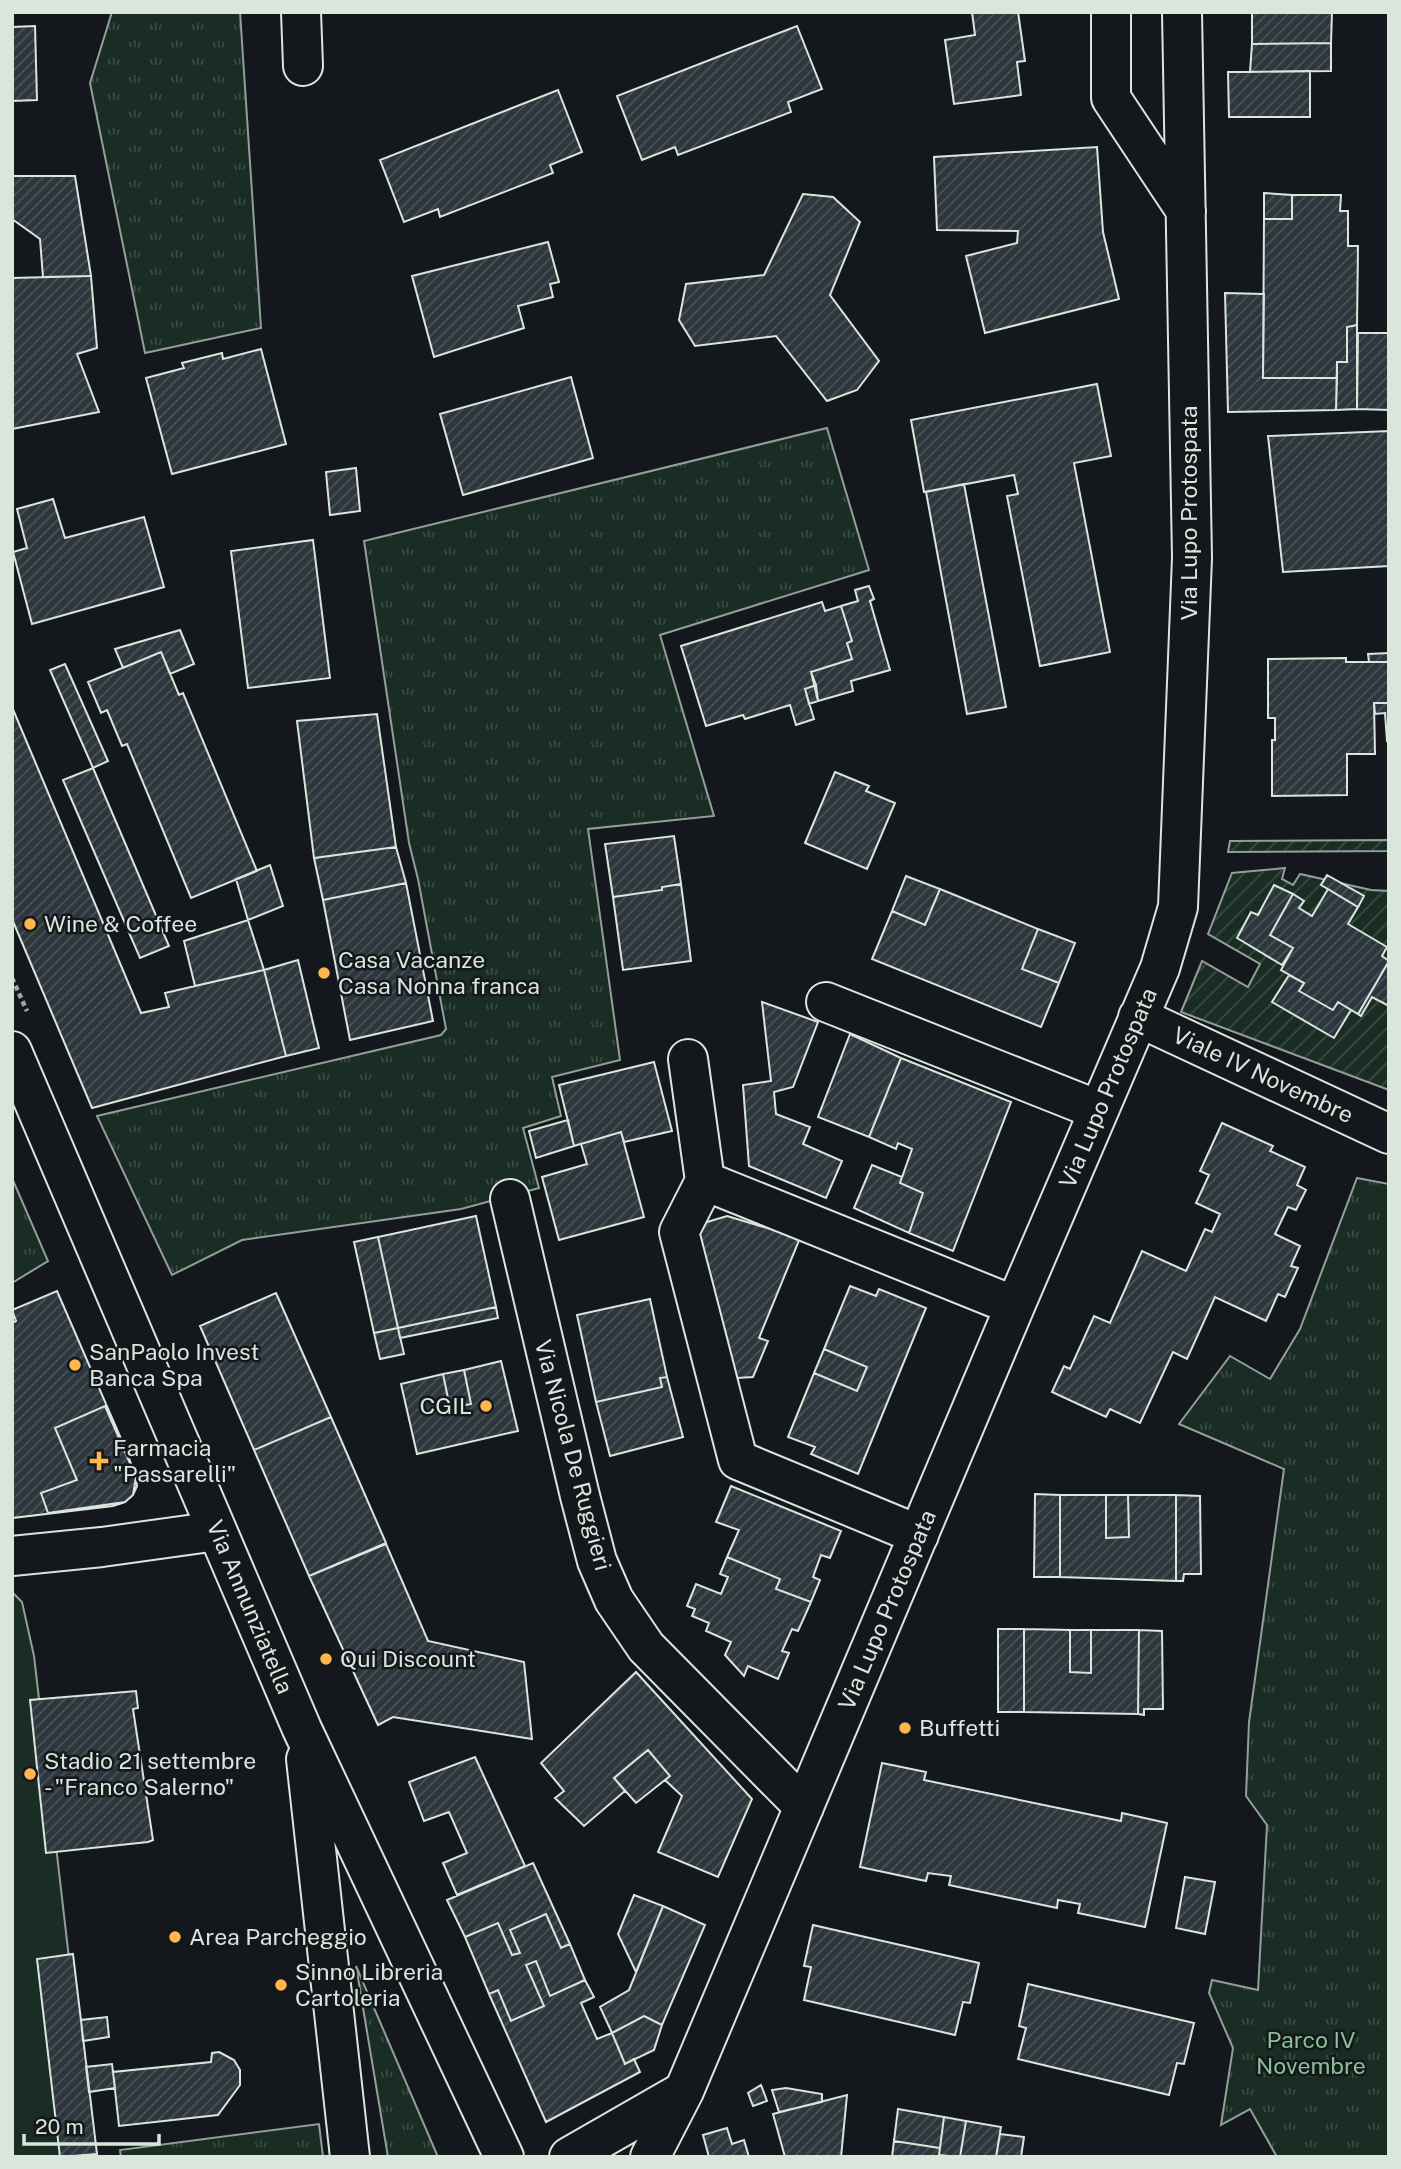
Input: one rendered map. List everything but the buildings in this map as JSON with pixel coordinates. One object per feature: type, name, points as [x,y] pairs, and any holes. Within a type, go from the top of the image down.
[{"type":"street","points":[[300,12],[303,66]]},
{"type":"street","points":[[1111,12],[1111,98],[1186,211]]},
{"type":"street","name":"Via Lupo Protospata","points":[[650,2157],[684,2091],[1160,968],[1178,908],[1192,558],[1182,12]]},
{"type":"street","points":[[826,1002],[1098,1110]]},
{"type":"street","name":"Viale IV Novembre","points":[[1138,1017],[1389,1134]]},
{"type":"street","name":"Via Annunziatella","points":[[12,1051],[302,1729],[504,2157]]},
{"type":"street","points":[[688,1059],[705,1181],[679,1232],[738,1460],[919,1535]]},
{"type":"street","points":[[705,1181],[1015,1306]]},
{"type":"street","name":"Via Nicola De Ruggieri","points":[[510,1199],[586,1522],[597,1561],[614,1600],[646,1647],[804,1807]]},
{"type":"street","points":[[12,1556],[102,1548],[217,1531]]},
{"type":"street","points":[[302,1729],[350,2157]]},
{"type":"street","points":[[569,2157],[684,2091]]},
{"type":"green space","points":[[112,12],[240,12],[261,328],[145,353],[90,83]]},
{"type":"green space","points":[[827,428],[869,570],[660,635],[714,816],[588,829],[620,1060],[552,1077],[561,1116],[523,1128],[539,1188],[461,1209],[242,1240],[172,1275],[97,1116],[441,1035],[446,1029],[409,843],[364,541]]},
{"type":"green space","points":[[1389,840],[1389,851],[1228,852],[1230,841]]},
{"type":"green space","points":[[1285,868],[1282,879],[1293,885],[1300,874],[1371,890],[1389,891],[1389,1090],[1181,1012],[1202,961],[1248,987],[1260,964],[1208,934],[1232,873]]},
{"type":"green space","points":[[12,1178],[48,1261],[12,1283]]},
{"type":"green space","name":"Parco IV Novembre","points":[[1357,1178],[1389,1184],[1389,2157],[1277,2157],[1250,2109],[1221,2125],[1233,2048],[1209,1993],[1212,1980],[1258,1990],[1267,1825],[1246,1796],[1249,1722],[1284,1469],[1179,1424],[1230,1356],[1270,1379],[1300,1329]]},
{"type":"green space","name":"Stadio 21 settembre - \"Franco Salerno\"","points":[[12,1592],[22,1602],[34,1656],[92,2157],[12,2157]]},
{"type":"green space","points":[[356,1966],[438,2157],[388,2157]]},
{"type":"green space","points":[[319,2124],[323,2157],[121,2157],[120,2150]]},
{"type":"place","name":"Wine & Coffee","points":[[30,924]]},
{"type":"place","name":"Casa Vacanze Casa Nonna franca","points":[[324,973]]},
{"type":"place","name":"SanPaolo Invest Banca Spa","points":[[75,1365]]},
{"type":"place","name":"CGIL","points":[[486,1406]]},
{"type":"place","name":"Farmacia \"Passarelli\"","points":[[99,1461]]},
{"type":"place","name":"Qui Discount","points":[[326,1659]]},
{"type":"place","name":"Buffetti","points":[[905,1728]]},
{"type":"place","name":"Stadio 21 settembre - \"Franco Salerno\"","points":[[30,1774]]},
{"type":"place","name":"Area Parcheggio","points":[[175,1937]]},
{"type":"place","name":"Sinno Libreria Cartoleria","points":[[281,1985]]}]
